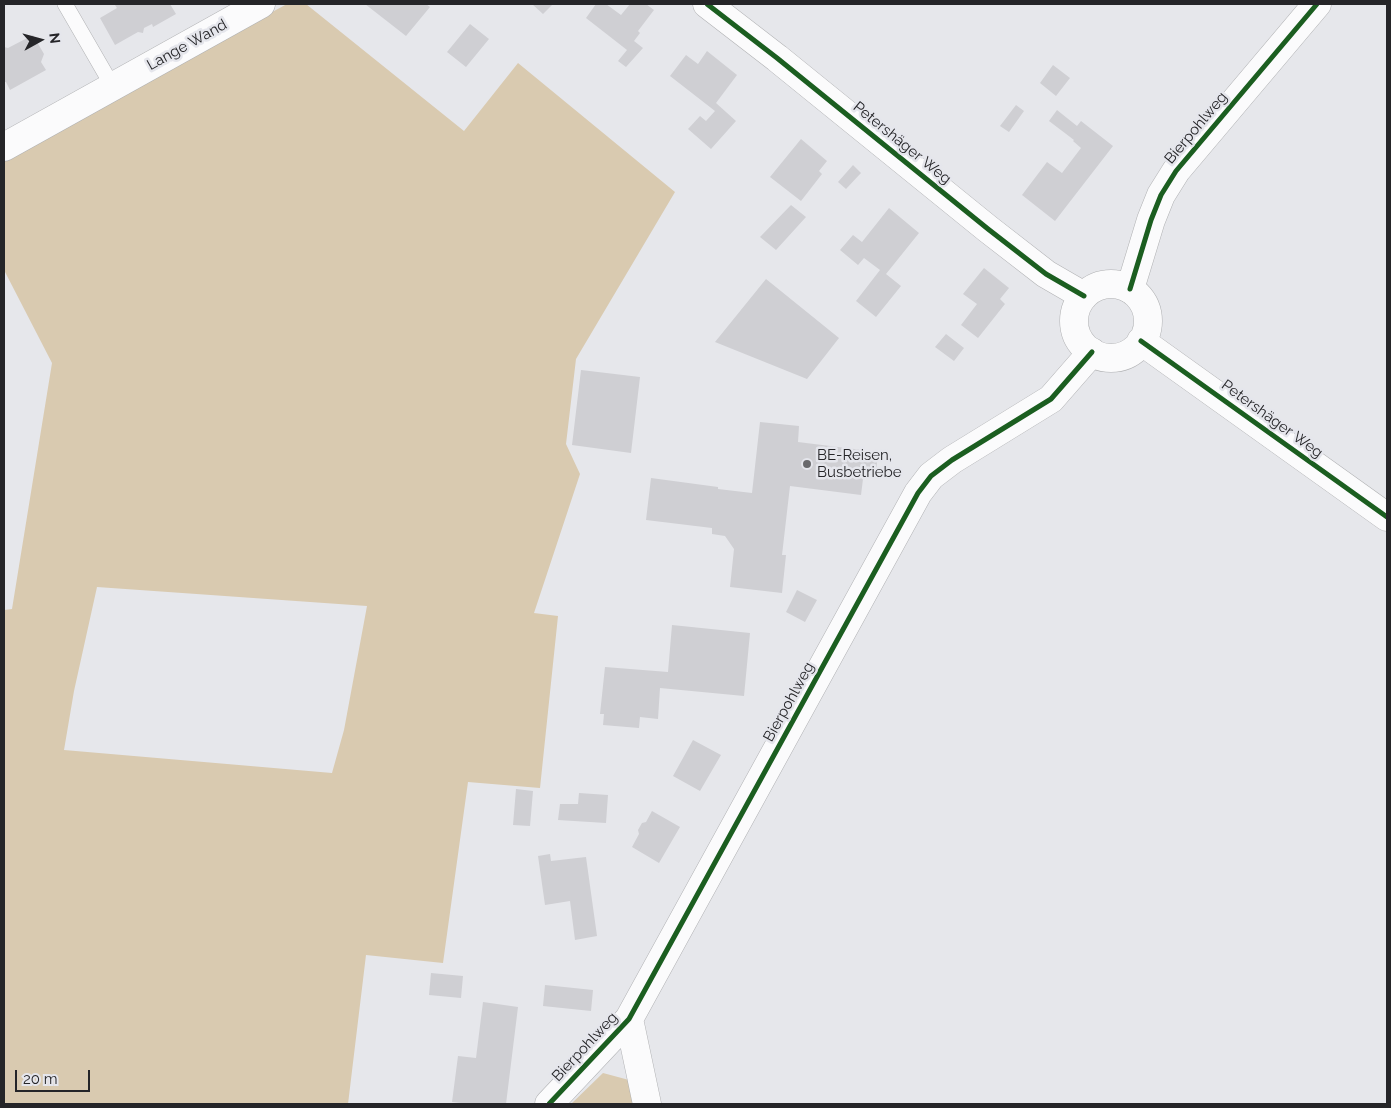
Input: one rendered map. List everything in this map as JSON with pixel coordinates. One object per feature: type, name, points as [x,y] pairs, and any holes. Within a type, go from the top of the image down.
[{"type":"street","name":"Lange Wand","points":[[4,147],[261,4]]},
{"type":"street","name":"Petershäger Weg","points":[[707,4],[1046,274],[1084,296]]},
{"type":"street","name":"Bierpohlweg","points":[[1130,289],[1161,194],[1176,171],[1317,4]]},
{"type":"street","points":[[1108,284],[1120,285],[1130,289],[1142,300],[1146,310],[1148,321],[1142,341],[1129,353],[1119,357],[1108,357],[1092,352],[1082,343],[1076,330],[1074,323],[1076,309],[1084,296],[1097,287],[1108,284]]},
{"type":"street","name":"Petershäger Weg","points":[[1142,341],[1387,517]]},
{"type":"street","name":"Bierpohlweg","points":[[549,1104],[629,1019],[918,493],[931,476],[952,460],[1051,399],[1092,352]]},
{"type":"street","points":[[629,1019],[647,1104]]},
{"type":"lane","points":[[64,4],[112,87]]},
{"type":"shaded area","points":[[287,4],[306,4],[464,131],[518,63],[675,192],[576,359],[566,444],[580,474],[534,613],[558,616],[540,788],[468,782],[443,963],[366,955],[348,1104],[4,1104],[4,610],[12,609],[52,363],[4,270],[4,159],[35,140]],"holes":[[[97,587],[367,606],[344,730],[332,773],[64,750],[74,691]]]},
{"type":"shaded area","points":[[603,1073],[629,1080],[634,1104],[571,1104]]},
{"type":"building","points":[[116,4],[170,4],[176,14],[153,27],[152,24],[144,28],[143,33],[138,32],[115,45],[100,18],[117,8]]},
{"type":"building","points":[[365,4],[426,4],[430,7],[406,36]]},
{"type":"building","points":[[532,4],[553,4],[543,14]]},
{"type":"building","points":[[596,4],[606,4],[621,15],[630,4],[646,4],[654,10],[638,31],[640,33],[634,41],[643,48],[626,67],[618,61],[627,50],[586,18]]},
{"type":"building","points":[[470,24],[489,39],[466,67],[447,52]]},
{"type":"building","points":[[33,35],[44,54],[41,62],[46,70],[10,90],[6,82],[4,82],[4,47],[8,48]]},
{"type":"building","points":[[707,51],[737,75],[716,103],[736,121],[711,149],[688,129],[700,116],[706,121],[715,111],[670,76],[686,55],[698,64]]},
{"type":"building","points":[[1053,65],[1070,78],[1056,96],[1040,83]]},
{"type":"building","points":[[1016,105],[1024,111],[1009,132],[1000,126]]},
{"type":"building","points":[[1057,110],[1077,126],[1081,121],[1113,146],[1055,221],[1022,195],[1047,162],[1062,173],[1081,148],[1074,140],[1049,121]]},
{"type":"building","points":[[801,139],[827,161],[819,171],[822,174],[801,201],[770,177]]},
{"type":"building","points":[[853,165],[861,173],[846,189],[838,182]]},
{"type":"building","points":[[791,205],[806,217],[776,250],[760,237]]},
{"type":"building","points":[[889,208],[919,233],[886,274],[901,286],[876,317],[856,301],[880,270],[864,258],[858,265],[840,250],[853,235],[862,242]]},
{"type":"building","points":[[984,268],[1009,288],[1000,299],[1005,304],[978,338],[961,325],[977,304],[963,294]]},
{"type":"building","points":[[766,279],[839,338],[807,379],[715,342]]},
{"type":"building","points":[[946,334],[964,348],[954,361],[935,347]]},
{"type":"building","points":[[581,370],[640,377],[631,453],[572,445]]},
{"type":"building","points":[[760,422],[799,426],[798,442],[878,452],[876,473],[864,471],[861,495],[790,486],[782,555],[786,555],[782,593],[730,587],[734,549],[725,536],[712,534],[712,528],[646,520],[651,478],[752,493]]},
{"type":"building","points":[[797,590],[817,600],[805,622],[786,612]]},
{"type":"building","points":[[672,625],[750,633],[744,696],[660,688],[658,719],[640,717],[639,728],[603,725],[604,714],[600,714],[605,667],[668,672]]},
{"type":"building","points":[[693,740],[721,755],[700,791],[673,776]]},
{"type":"building","points":[[516,789],[533,791],[530,826],[513,825]]},
{"type":"building","points":[[579,793],[608,795],[606,823],[558,820],[560,804],[578,804]]},
{"type":"building","points":[[652,811],[680,827],[659,863],[632,847],[639,834],[638,830],[642,823],[646,822]]},
{"type":"building","points":[[550,854],[551,861],[586,857],[597,936],[575,940],[570,901],[545,905],[538,856]]},
{"type":"building","points":[[431,973],[463,976],[461,998],[429,995]]},
{"type":"building","points":[[545,985],[593,990],[591,1011],[543,1006]]},
{"type":"building","points":[[483,1002],[518,1007],[506,1104],[452,1102],[458,1056],[476,1058]]},
{"type":"cycle path","points":[[707,4],[1046,274],[1084,296]]},
{"type":"cycle path","points":[[1130,289],[1151,220],[1161,195],[1176,171],[1317,4]]},
{"type":"cycle path","points":[[1141,341],[1387,517]]},
{"type":"cycle path","points":[[549,1104],[629,1019],[918,493],[931,476],[952,460],[1051,399],[1092,352]]},
{"type":"place","name":"BE-Reisen, Busbetriebe","points":[[807,464]]}]
